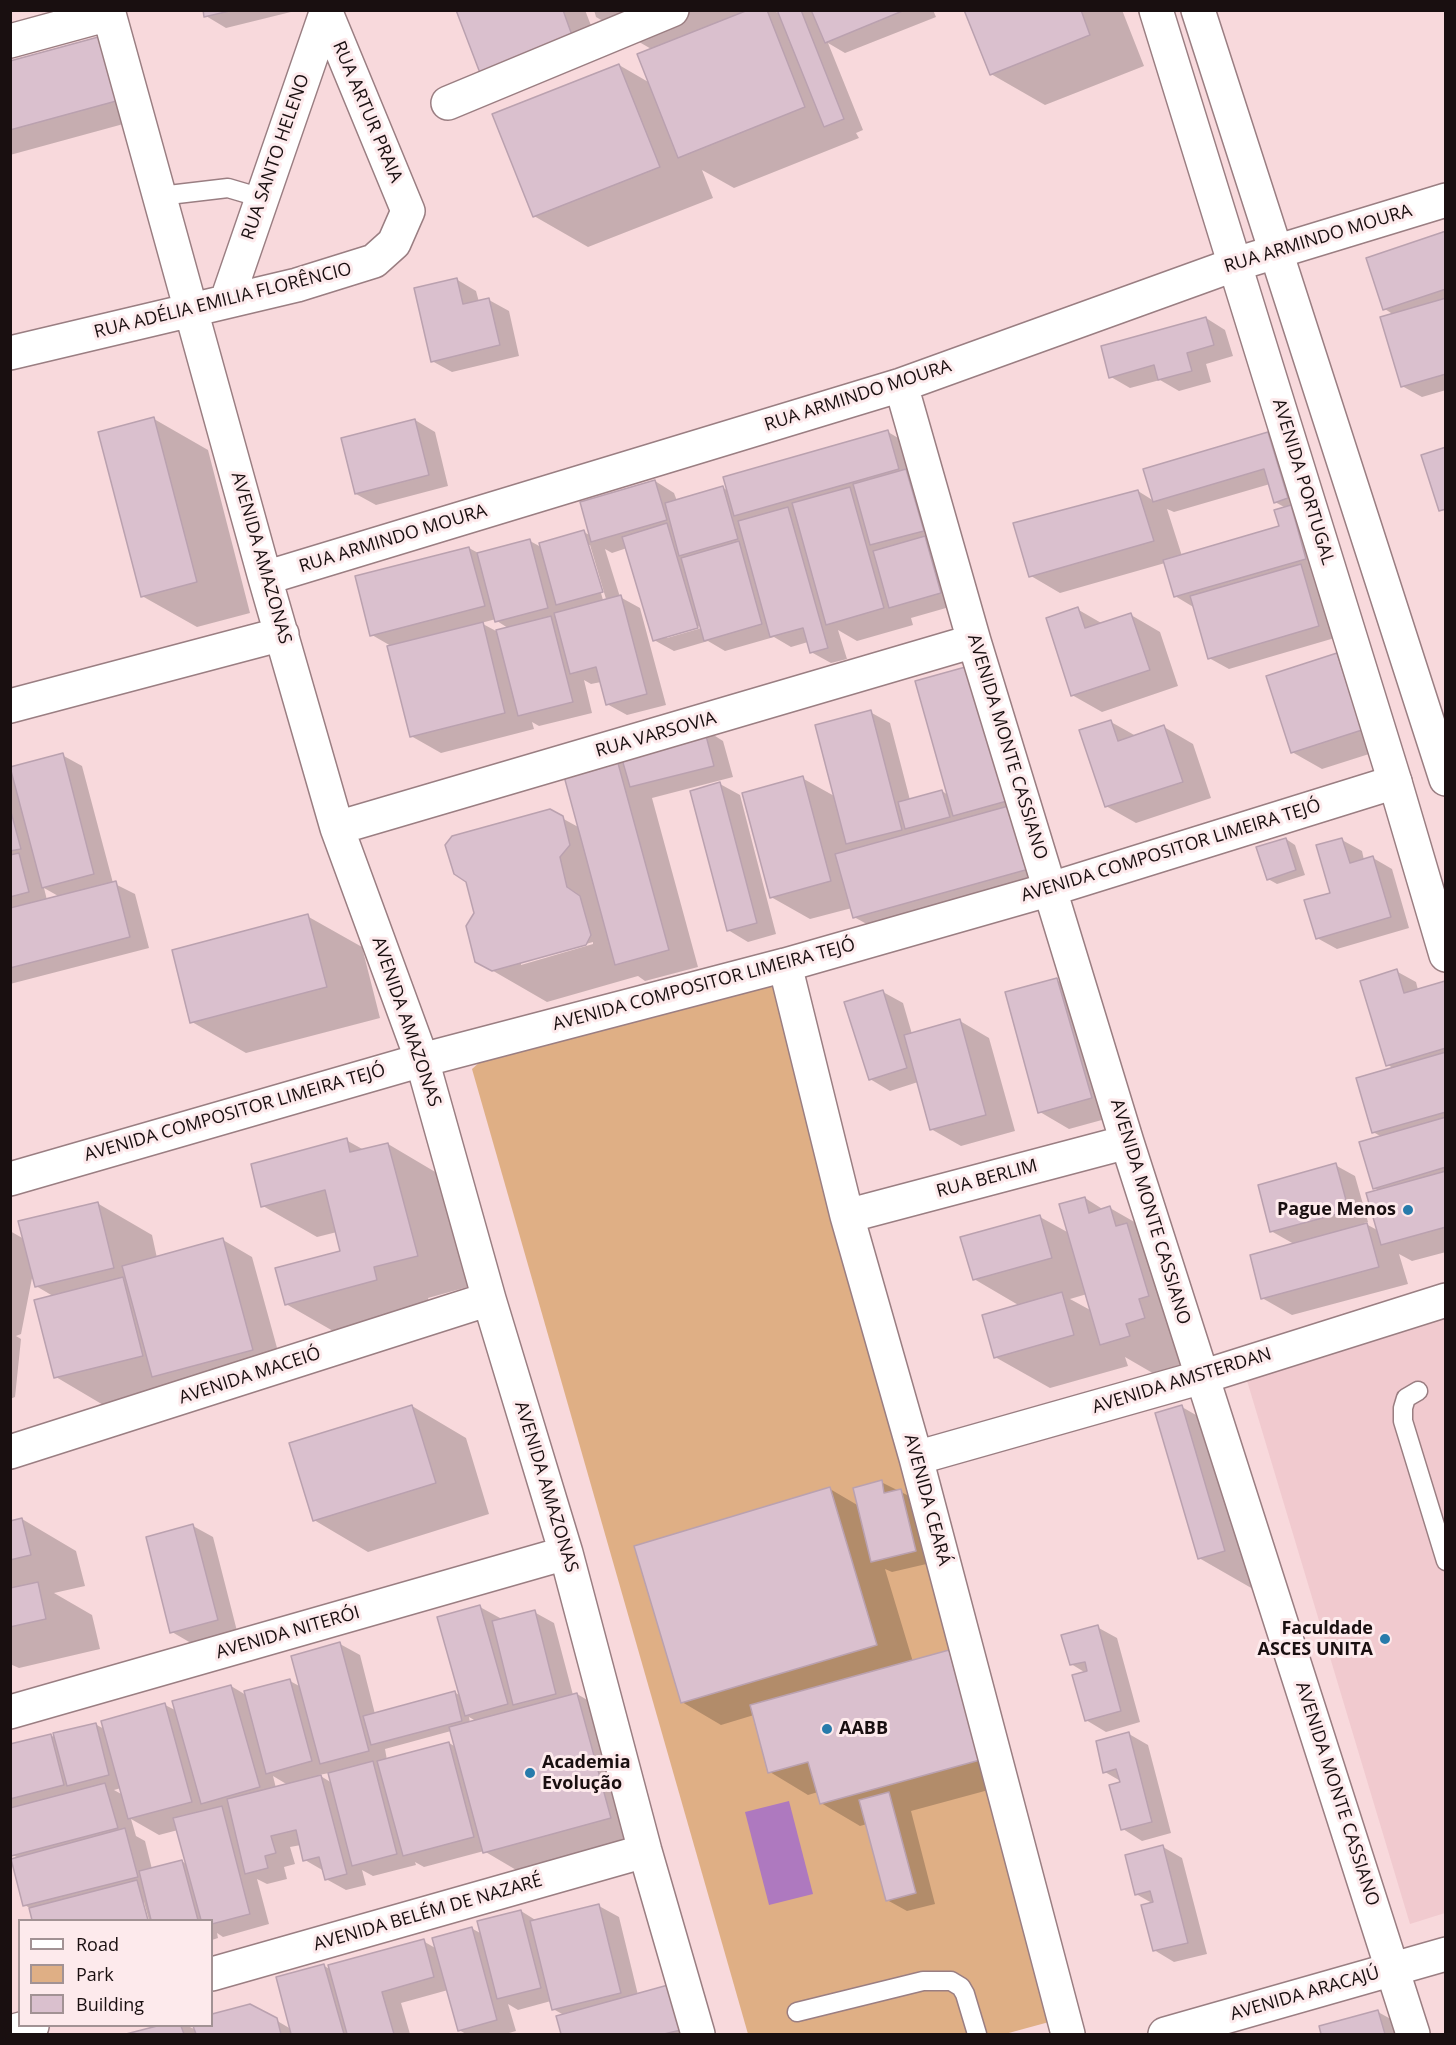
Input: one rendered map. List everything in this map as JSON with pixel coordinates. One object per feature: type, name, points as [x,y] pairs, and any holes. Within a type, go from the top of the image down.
[{"type":"street","points":[[448,103],[672,10]]},
{"type":"street","name":"AVENIDA PORTUGAL","points":[[1156,10],[1395,782],[1446,956]]},
{"type":"street","points":[[1198,10],[1445,774]]},
{"type":"street","name":"RUA SANTO HELENO","points":[[227,300],[327,11]]},
{"type":"street","name":"RUA ARTUR PRAIA","points":[[327,11],[408,211]]},
{"type":"street","points":[[10,40],[109,12]]},
{"type":"street","name":"AVENIDA AMAZONAS","points":[[109,12],[265,578],[337,828],[422,1059],[489,1299],[566,1553],[645,1851],[698,2034]]},
{"type":"street","name":"RUA ARMINDO MOURA","points":[[265,578],[901,385],[1275,250],[1446,200]]},
{"type":"street","name":"RUA ADÉLIA EMILIA FLORÊNCIO","points":[[10,353],[297,285],[374,261],[394,243],[408,211]]},
{"type":"street","name":"AVENIDA MONTE CASSIANO","points":[[901,385],[974,641],[1127,1142],[1413,2034]]},
{"type":"street","points":[[10,706],[282,634]]},
{"type":"street","name":"RUA VARSOVIA","points":[[337,828],[974,641]]},
{"type":"street","name":"AVENIDA COMPOSITOR LIMEIRA TEJÓ","points":[[10,1179],[422,1059],[785,965],[1051,889],[1395,782]]},
{"type":"street","name":"AVENIDA CEARÁ","points":[[785,965],[847,1216],[916,1458],[1068,2034]]},
{"type":"street","name":"RUA BERLIM","points":[[847,1216],[1127,1142]]},
{"type":"street","name":"AVENIDA MACEIÓ","points":[[10,1452],[489,1299]]},
{"type":"street","name":"AVENIDA AMSTERDAN","points":[[916,1458],[1202,1377],[1446,1300]]},
{"type":"street","name":"AVENIDA NITERÓI","points":[[10,1712],[566,1553]]},
{"type":"street","name":"AVENIDA BELÉM DE NAZARÉ","points":[[213,1974],[645,1851]]},
{"type":"street","name":"AVENIDA ARACAJÚ","points":[[1165,2034],[1446,1954]]},
{"type":"street","points":[[10,2032],[26,2027]]},
{"type":"lane","points":[[160,196],[228,188],[262,198]]},
{"type":"lane","points":[[1418,1391],[1406,1398],[1403,1421],[1446,1561]]},
{"type":"lane","points":[[797,2012],[923,1981],[951,1981],[961,1987],[965,1994],[977,2034]]},
{"type":"shaded area","name":"Faculdade ASCES UNITA","points":[[1445,1301],[1445,1913],[1410,1924],[1242,1364]]},
{"type":"shaded area","points":[[789,1801],[813,1894],[769,1905],[745,1812]]},
{"type":"green space","name":"AABB","points":[[763,981],[781,987],[1060,2019],[1005,2034],[748,2034],[472,1069],[489,1054]]},
{"type":"building","points":[[203,10],[234,10],[204,17]]},
{"type":"building","points":[[456,10],[563,10],[573,38],[480,73]]},
{"type":"building","points":[[748,10],[767,10],[805,107],[678,158],[637,54]]},
{"type":"building","points":[[777,10],[801,10],[844,119],[824,127]]},
{"type":"building","points":[[811,10],[905,10],[825,43]]},
{"type":"building","points":[[964,10],[1081,10],[1090,35],[990,75]]},
{"type":"building","points":[[102,36],[120,100],[10,130],[10,61]]},
{"type":"building","points":[[619,64],[660,167],[533,217],[492,114]]},
{"type":"building","points":[[1446,231],[1446,289],[1383,310],[1366,258]]},
{"type":"building","points":[[457,278],[463,304],[489,298],[500,345],[431,362],[414,288]]},
{"type":"building","points":[[1446,298],[1446,374],[1401,387],[1380,317]]},
{"type":"building","points":[[1206,317],[1214,345],[1187,353],[1192,371],[1158,380],[1154,365],[1109,378],[1101,346]]},
{"type":"building","points":[[154,417],[197,582],[141,597],[98,432]]},
{"type":"building","points":[[415,419],[429,475],[355,494],[341,438]]},
{"type":"building","points":[[888,430],[899,469],[734,516],[723,477]]},
{"type":"building","points":[[1268,432],[1288,498],[1274,503],[1264,469],[1153,502],[1143,469]]},
{"type":"building","points":[[1446,447],[1446,509],[1439,511],[1421,455]]},
{"type":"building","points":[[906,469],[924,531],[870,545],[853,484]]},
{"type":"building","points":[[655,480],[667,520],[591,542],[580,502]]},
{"type":"building","points":[[723,486],[738,539],[679,556],[665,503]]},
{"type":"building","points":[[850,487],[884,608],[826,625],[792,503]]},
{"type":"building","points":[[1138,490],[1154,541],[1029,577],[1013,523]]},
{"type":"building","points":[[1291,505],[1306,559],[1174,597],[1163,560],[1279,526],[1274,510]]},
{"type":"building","points":[[788,507],[828,648],[810,653],[803,628],[770,637],[738,521]]},
{"type":"building","points":[[667,523],[698,628],[653,641],[622,537]]},
{"type":"building","points":[[584,530],[603,592],[556,605],[539,543]]},
{"type":"building","points":[[925,536],[941,593],[889,608],[873,551]]},
{"type":"building","points":[[530,539],[548,608],[495,622],[477,553]]},
{"type":"building","points":[[739,541],[762,624],[704,641],[681,558]]},
{"type":"building","points":[[469,547],[485,606],[370,636],[355,576]]},
{"type":"building","points":[[1301,564],[1319,626],[1208,659],[1190,596]]},
{"type":"building","points":[[621,595],[647,694],[606,705],[596,667],[570,674],[554,613]]},
{"type":"building","points":[[1078,607],[1085,628],[1131,613],[1150,670],[1071,696],[1046,618]]},
{"type":"building","points":[[551,616],[573,702],[518,716],[496,630]]},
{"type":"building","points":[[483,622],[505,713],[410,737],[387,646]]},
{"type":"building","points":[[1337,653],[1362,730],[1291,753],[1266,676]]},
{"type":"building","points":[[969,666],[1007,801],[953,816],[915,681]]},
{"type":"building","points":[[871,710],[902,830],[846,844],[815,725]]},
{"type":"building","points":[[1111,720],[1118,741],[1164,725],[1183,782],[1105,807],[1079,730]]},
{"type":"building","points":[[704,728],[714,766],[630,787],[619,749]]},
{"type":"building","points":[[615,752],[669,950],[615,965],[561,765]]},
{"type":"building","points":[[63,753],[94,874],[42,888],[10,767]]},
{"type":"building","points":[[803,776],[831,881],[770,898],[742,793]]},
{"type":"building","points":[[720,782],[757,923],[727,931],[690,791]]},
{"type":"building","points":[[942,790],[950,817],[905,829],[898,802]]},
{"type":"building","points":[[1012,805],[1029,869],[853,918],[835,854]]},
{"type":"building","points":[[10,808],[21,849],[10,851]]},
{"type":"building","points":[[550,809],[563,816],[570,845],[560,857],[567,887],[580,896],[591,935],[586,945],[492,971],[475,962],[466,926],[474,913],[466,882],[454,874],[445,845],[452,836]]},
{"type":"building","points":[[1286,838],[1296,870],[1267,880],[1256,847]]},
{"type":"building","points":[[1342,838],[1350,863],[1373,856],[1391,917],[1316,939],[1304,900],[1330,893],[1316,845]]},
{"type":"building","points":[[19,853],[29,892],[10,897],[10,855]]},
{"type":"building","points":[[116,881],[130,937],[10,968],[10,908]]},
{"type":"building","points":[[308,914],[327,987],[190,1023],[172,950]]},
{"type":"building","points":[[1397,969],[1404,993],[1445,981],[1446,1048],[1386,1066],[1360,981]]},
{"type":"building","points":[[1057,978],[1092,1098],[1038,1113],[1005,992]]},
{"type":"building","points":[[883,990],[907,1068],[869,1080],[844,1002]]},
{"type":"building","points":[[960,1019],[986,1115],[930,1130],[904,1035]]},
{"type":"building","points":[[1446,1052],[1446,1112],[1372,1133],[1356,1078]]},
{"type":"building","points":[[1446,1117],[1446,1167],[1373,1189],[1359,1142]]},
{"type":"building","points":[[347,1138],[350,1152],[388,1143],[418,1256],[374,1267],[377,1280],[285,1305],[275,1268],[340,1251],[325,1190],[261,1207],[251,1164]]},
{"type":"building","points":[[1336,1163],[1349,1211],[1270,1232],[1258,1185]]},
{"type":"building","name":"Pague Menos","points":[[1446,1171],[1446,1227],[1381,1245],[1366,1193]]},
{"type":"building","points":[[1085,1197],[1089,1213],[1110,1206],[1116,1226],[1127,1223],[1149,1296],[1139,1299],[1145,1318],[1126,1324],[1130,1336],[1100,1345],[1059,1204]]},
{"type":"building","points":[[98,1202],[114,1268],[35,1287],[18,1221]]},
{"type":"building","points":[[1040,1215],[1052,1258],[973,1280],[960,1237]]},
{"type":"building","points":[[1367,1223],[1379,1267],[1261,1299],[1250,1255]]},
{"type":"building","points":[[223,1238],[253,1350],[152,1377],[122,1266]]},
{"type":"building","points":[[123,1277],[143,1356],[54,1378],[34,1300]]},
{"type":"building","points":[[1062,1292],[1074,1335],[994,1358],[982,1315]]},
{"type":"building","points":[[412,1405],[436,1483],[313,1521],[289,1443]]},
{"type":"building","points":[[1182,1405],[1225,1551],[1198,1559],[1155,1413]]},
{"type":"building","points":[[882,1480],[884,1493],[901,1489],[916,1551],[871,1562],[853,1488]]},
{"type":"building","points":[[830,1487],[877,1645],[681,1703],[634,1546]]},
{"type":"building","points":[[22,1518],[31,1555],[10,1560],[10,1521]]},
{"type":"building","points":[[193,1524],[218,1620],[170,1633],[146,1537]]},
{"type":"building","points":[[38,1582],[46,1619],[10,1627],[10,1588]]},
{"type":"building","points":[[480,1605],[508,1704],[465,1716],[437,1617]]},
{"type":"building","points":[[535,1610],[556,1694],[513,1705],[492,1621]]},
{"type":"building","points":[[1098,1625],[1121,1711],[1085,1721],[1072,1675],[1087,1671],[1085,1662],[1070,1665],[1061,1635]]},
{"type":"building","points":[[340,1642],[369,1751],[320,1764],[291,1656]]},
{"type":"building","points":[[949,1650],[980,1760],[820,1804],[808,1762],[768,1773],[750,1705]]},
{"type":"building","points":[[290,1679],[312,1761],[266,1774],[244,1691]]},
{"type":"building","points":[[231,1685],[260,1787],[201,1804],[172,1701]]},
{"type":"building","points":[[455,1691],[462,1721],[371,1745],[363,1716]]},
{"type":"building","name":"Academia Evolução","points":[[577,1693],[611,1818],[483,1853],[449,1727]]},
{"type":"building","points":[[165,1703],[192,1802],[128,1819],[101,1721]]},
{"type":"building","points":[[96,1723],[109,1775],[67,1786],[53,1733]]},
{"type":"building","points":[[1129,1732],[1152,1822],[1121,1830],[1109,1785],[1120,1782],[1116,1769],[1103,1773],[1096,1741]]},
{"type":"building","points":[[51,1734],[64,1785],[10,1799],[10,1744]]},
{"type":"building","points":[[449,1742],[474,1837],[403,1856],[377,1761]]},
{"type":"building","points":[[373,1761],[397,1854],[352,1866],[328,1773]]},
{"type":"building","points":[[321,1775],[347,1874],[325,1880],[319,1857],[303,1861],[296,1830],[271,1836],[276,1853],[265,1856],[268,1868],[245,1874],[227,1799]]},
{"type":"building","points":[[105,1783],[118,1828],[11,1856],[10,1808]]},
{"type":"building","points":[[889,1792],[916,1893],[886,1901],[859,1800]]},
{"type":"building","points":[[222,1806],[250,1914],[213,1924],[213,1919],[201,1919],[173,1818]]},
{"type":"building","points":[[125,1828],[138,1877],[23,1906],[11,1859]]},
{"type":"building","points":[[1163,1845],[1188,1943],[1153,1951],[1141,1905],[1153,1902],[1150,1891],[1135,1895],[1125,1855]]},
{"type":"building","points":[[182,1860],[198,1919],[151,1919],[139,1871]]},
{"type":"building","points":[[137,1880],[148,1919],[32,1919],[29,1908]]},
{"type":"building","points":[[599,1904],[621,1993],[552,2010],[530,1921]]},
{"type":"building","points":[[521,1910],[541,1988],[497,1999],[477,1921]]},
{"type":"building","points":[[472,1927],[497,2020],[458,2031],[432,1938]]},
{"type":"building","points":[[424,1939],[434,1977],[382,1992],[394,2034],[347,2034],[328,1965]]},
{"type":"building","points":[[324,1964],[344,2034],[291,2034],[276,1977]]},
{"type":"building","points":[[668,1985],[681,2030],[664,2034],[561,2034],[556,2016]]},
{"type":"building","points":[[250,2004],[277,2018],[281,2034],[196,2034],[193,2027],[213,2027],[213,2014]]},
{"type":"building","points":[[1378,2010],[1385,2034],[1321,2034],[1319,2026]]},
{"type":"building","points":[[153,2027],[181,2027],[184,2034],[126,2034]]},
{"type":"place","name":"Pague Menos","points":[[1408,1210]]},
{"type":"place","name":"Faculdade ASCES UNITA","points":[[1385,1639]]},
{"type":"place","name":"AABB","points":[[827,1729]]},
{"type":"place","name":"Academia Evolução","points":[[530,1773]]}]
